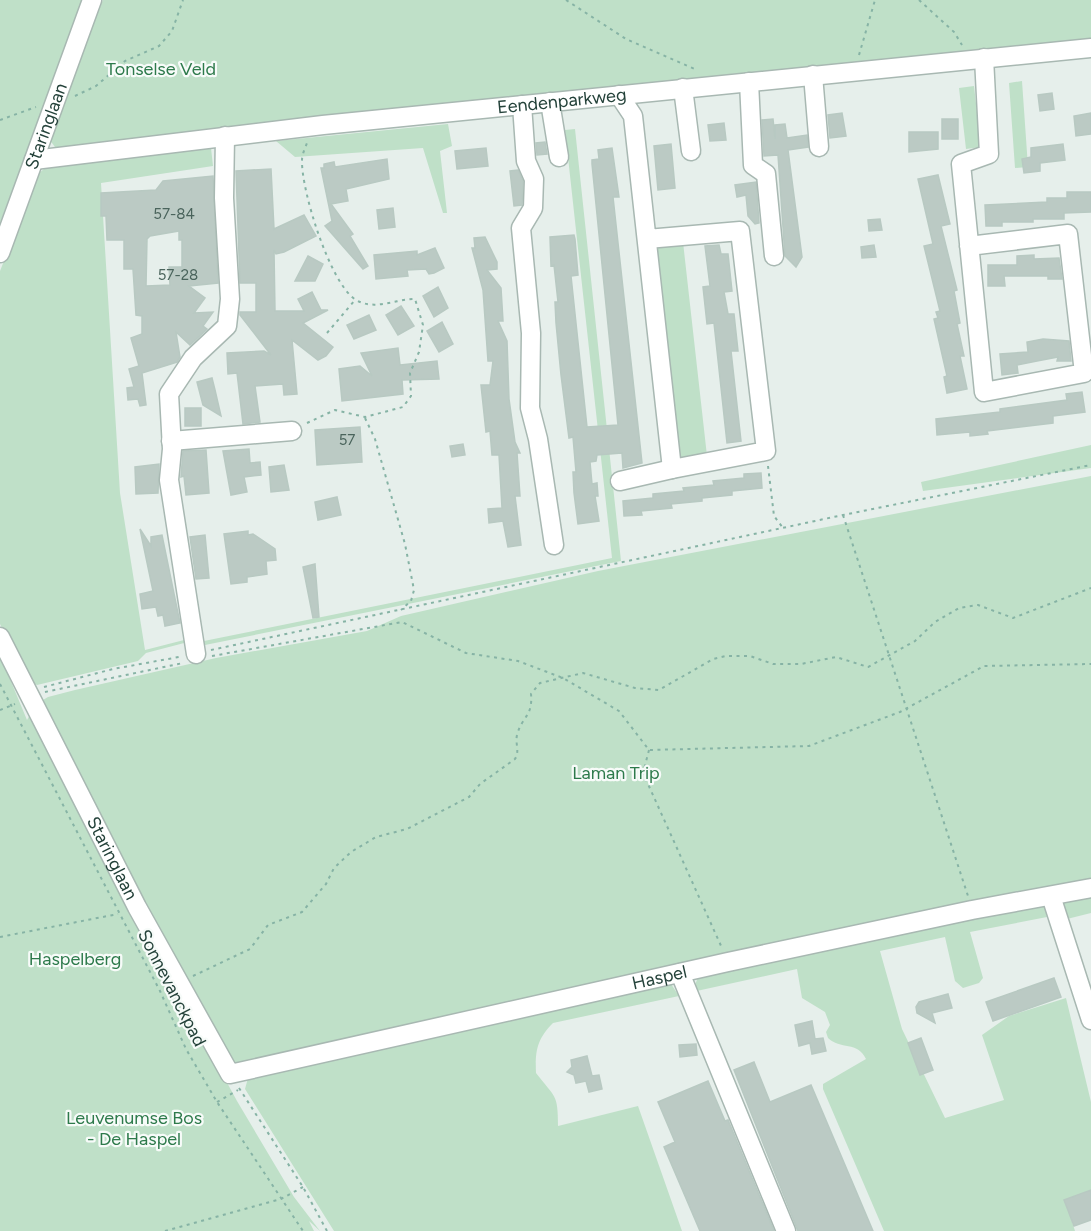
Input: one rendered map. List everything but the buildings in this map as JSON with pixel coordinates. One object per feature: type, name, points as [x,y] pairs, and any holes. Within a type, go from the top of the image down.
[{"type":"street","name":"Staringlaan","points":[[0,253],[92,0]]},
{"type":"street","name":"Eendenparkweg","points":[[34,160],[313,126],[1091,48]]},
{"type":"street","points":[[969,246],[1068,234],[1087,373],[984,392],[969,246],[961,164],[989,154],[978,59]]},
{"type":"street","points":[[813,75],[819,147]]},
{"type":"street","points":[[749,82],[753,165],[766,174],[774,256]]},
{"type":"street","points":[[684,88],[691,151]]},
{"type":"street","points":[[619,95],[633,116],[672,469]]},
{"type":"street","points":[[550,102],[559,157]]},
{"type":"street","points":[[522,105],[526,161],[534,179],[533,208],[521,228],[531,333],[530,408],[542,462],[554,545]]},
{"type":"street","points":[[196,658],[169,480],[171,441],[169,394],[193,358],[227,326],[230,299],[224,198],[225,136]]},
{"type":"street","points":[[620,480],[766,451],[740,231],[647,239]]},
{"type":"street","points":[[171,441],[292,430]]},
{"type":"street","name":"Staringlaan","points":[[0,637],[169,987],[235,1081]]},
{"type":"street","name":"Haspel","points":[[235,1081],[728,962],[972,910],[1091,888]]},
{"type":"street","points":[[1051,896],[1066,935],[1091,1020]]},
{"type":"street","points":[[680,973],[786,1231]]},
{"type":"path","points":[[0,120],[32,106],[53,107],[96,86],[125,61],[159,46],[172,31],[183,0]]},
{"type":"path","points":[[566,0],[626,39],[699,71]]},
{"type":"path","points":[[854,71],[875,0]]},
{"type":"path","points":[[919,0],[954,32],[978,59]]},
{"type":"path","points":[[292,430],[335,410],[365,417],[403,407],[411,396],[410,373],[419,352],[423,325],[415,299],[373,306],[355,300],[334,272],[315,228],[302,160],[313,126]]},
{"type":"path","points":[[327,333],[355,300]]},
{"type":"path","points":[[365,417],[375,439],[405,544],[414,590],[411,601],[401,610]]},
{"type":"path","points":[[766,451],[774,516],[783,528]]},
{"type":"path","points":[[28,694],[401,610],[843,515],[1091,465]]},
{"type":"path","points":[[843,515],[972,910]]},
{"type":"path","points":[[169,987],[250,949],[268,925],[302,912],[326,884],[334,868],[351,852],[376,837],[407,830],[469,797],[480,784],[515,759],[518,753],[516,740],[519,730],[532,709],[531,694],[540,683],[583,673],[635,688],[659,690],[713,659],[726,656],[750,656],[773,664],[801,664],[836,657],[868,667],[889,656],[959,608],[978,605],[1013,618],[1091,588]]},
{"type":"path","points":[[28,694],[113,669],[196,658],[402,622],[466,653],[518,661],[563,678],[619,711],[649,750],[644,773],[728,962]]},
{"type":"path","points":[[649,750],[809,746],[906,709],[984,666],[1091,664]]},
{"type":"path","name":"Sonnevanckpad","points":[[0,684],[119,914],[169,987],[186,1049],[217,1102],[303,1231]]},
{"type":"path","points":[[0,710],[10,706]]},
{"type":"path","points":[[0,937],[119,914]]},
{"type":"path","points":[[217,1102],[235,1081],[303,1187],[327,1231]]},
{"type":"path","points":[[165,1231],[281,1199],[303,1187]]},
{"type":"green space","points":[[0,0],[83,0],[0,223]]},
{"type":"green space","name":"Tonselse Veld","points":[[103,0],[1091,0],[1091,44],[864,66],[730,74],[712,81],[61,149],[55,147],[49,139],[62,99]]},
{"type":"green space","points":[[1022,81],[1028,167],[1015,168],[1009,83]]},
{"type":"green space","points":[[974,86],[981,147],[966,149],[959,88]]},
{"type":"green space","points":[[448,124],[452,146],[440,151],[447,213],[443,213],[423,148],[295,157],[276,141]]},
{"type":"green space","points":[[575,129],[621,561],[200,646],[199,642],[612,558],[565,130]]},
{"type":"green space","points":[[211,148],[213,166],[101,183],[120,493],[145,650],[188,639],[188,642],[146,653],[138,661],[37,685],[24,675],[19,667],[0,624],[0,271],[39,173],[49,165]]},
{"type":"green space","points":[[683,242],[707,456],[677,460],[653,244]]},
{"type":"green space","points":[[1091,445],[1091,468],[923,491],[921,482]]},
{"type":"green space","name":"Laman Trip","points":[[1091,476],[1091,882],[730,952],[236,1068],[226,1058],[38,703],[48,697],[75,690],[216,658],[367,631],[401,616],[598,571]]},
{"type":"green space","points":[[0,655],[27,720],[32,711],[237,1101],[294,1197],[320,1231],[309,1221],[314,1231],[0,1231]]},
{"type":"green space","points":[[1091,895],[1091,913],[1059,921],[1055,902]]},
{"type":"green space","points":[[1044,904],[1047,917],[970,932],[983,978],[979,983],[963,988],[955,981],[945,937],[880,951],[902,1029],[945,1118],[1004,1100],[982,1035],[1009,1016],[1066,998],[1091,1102],[1091,1190],[1065,1200],[1075,1231],[884,1231],[823,1089],[823,1084],[866,1059],[863,1053],[828,1038],[826,1032],[830,1025],[825,1012],[802,998],[797,969],[692,992],[699,975]]},
{"type":"green space","points":[[669,981],[679,996],[553,1023],[543,1034],[538,1046],[536,1073],[556,1101],[558,1126],[638,1106],[682,1231],[334,1231],[245,1089],[248,1078]]},
{"type":"park label","name":"Haspelberg","points":[[75,959]]},
{"type":"park label","name":"Leuvenumse Bos - De Haspel","points":[[134,1128]]}]
